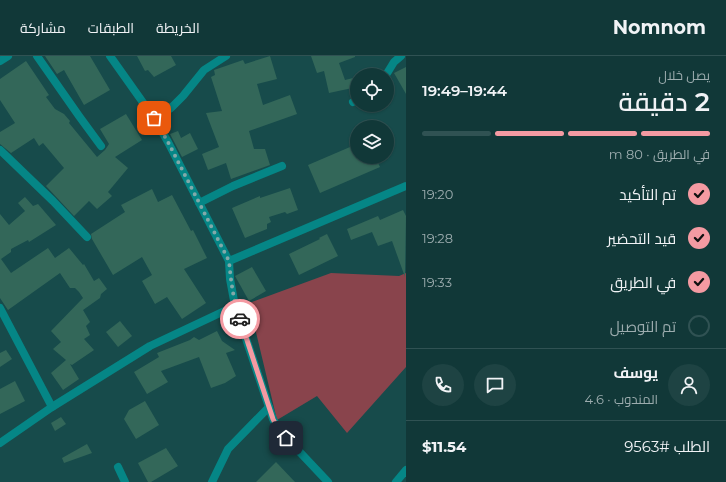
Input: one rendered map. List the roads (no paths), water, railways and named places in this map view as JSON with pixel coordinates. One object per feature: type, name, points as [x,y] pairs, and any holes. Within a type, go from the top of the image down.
[{"type":"street","points":[[0,61],[8,56]]},
{"type":"street","points":[[37,56],[101,146]]},
{"type":"street","points":[[110,56],[154,118],[168,142],[229,261],[230,279],[236,306],[269,407],[278,429],[328,482]]},
{"type":"street","points":[[154,118],[171,108],[204,70],[226,56]]},
{"type":"street","points":[[390,68],[394,62],[401,56]]},
{"type":"street","points":[[0,150],[53,201],[87,237]]},
{"type":"street","points":[[199,203],[233,186],[282,166]]},
{"type":"street","points":[[229,261],[406,186]]},
{"type":"street","points":[[0,443],[52,407],[150,346],[236,306]]},
{"type":"street","points":[[0,308],[52,407]]},
{"type":"street","points":[[212,482],[228,449],[269,407]]},
{"type":"street","points":[[118,467],[125,482]]},
{"type":"street","points":[[396,482],[406,470]]}]
